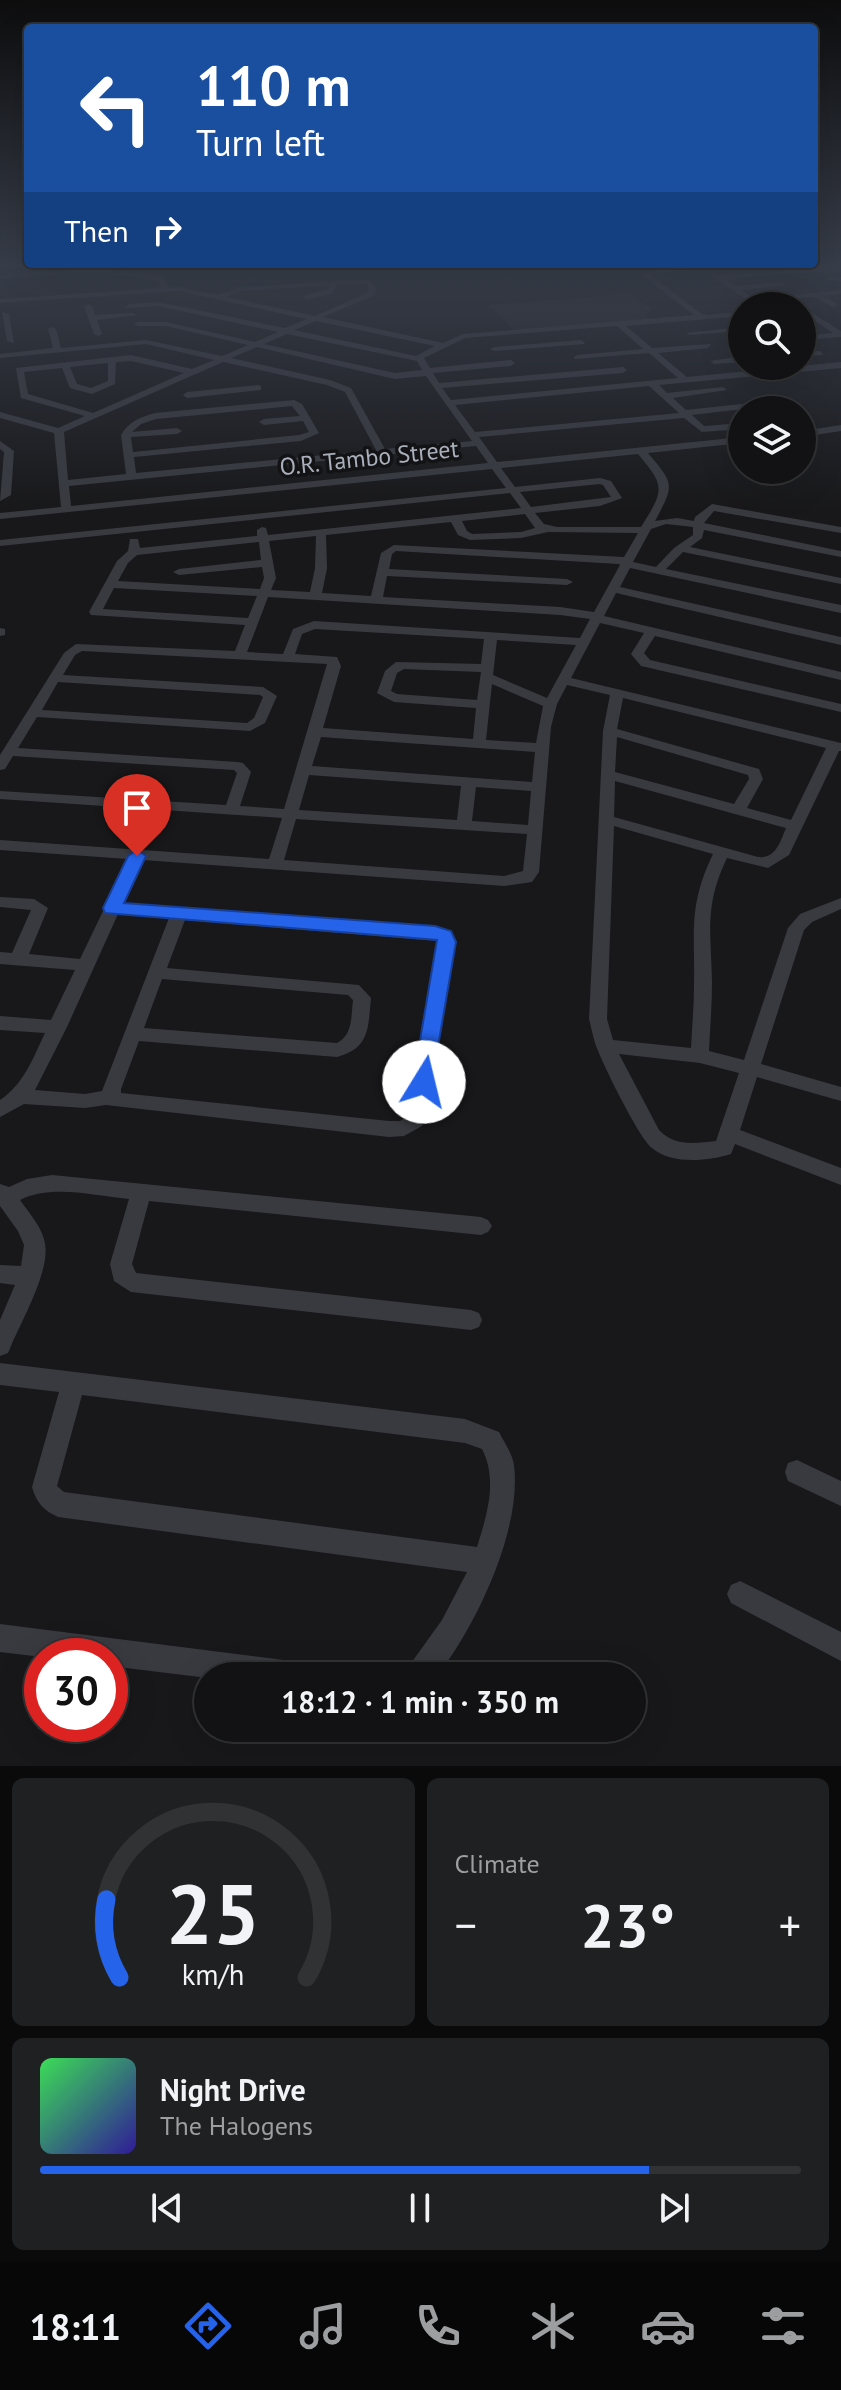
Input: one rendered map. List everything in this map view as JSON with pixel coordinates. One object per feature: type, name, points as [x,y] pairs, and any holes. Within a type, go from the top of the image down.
[{"type":"street","points":[[57,345],[58,350]]},
{"type":"street","points":[[0,356],[108,345]]},
{"type":"street","points":[[163,345],[289,373],[348,390],[382,452]]},
{"type":"street","points":[[0,415],[59,431],[253,345]]},
{"type":"street","points":[[262,345],[395,376]]},
{"type":"street","points":[[353,345],[418,359],[441,345]]},
{"type":"street","points":[[494,349],[542,345]]},
{"type":"street","points":[[644,345],[686,381]]},
{"type":"street","points":[[578,357],[708,346]]},
{"type":"street","points":[[816,353],[820,353]]},
{"type":"street","points":[[94,416],[24,396],[20,369],[138,358],[193,372]]},
{"type":"street","points":[[65,364],[73,386],[92,391],[112,382],[112,359]]},
{"type":"street","points":[[418,359],[526,510],[539,526],[546,529]]},
{"type":"street","points":[[714,361],[728,360]]},
{"type":"street","points":[[330,383],[511,363]]},
{"type":"street","points":[[816,367],[841,365]]},
{"type":"street","points":[[436,386],[623,370]]},
{"type":"street","points":[[187,395],[258,388],[289,373]]},
{"type":"street","points":[[579,373],[595,389]]},
{"type":"street","points":[[448,403],[728,375]]},
{"type":"street","points":[[652,384],[703,429],[728,427]]},
{"type":"street","points":[[258,388],[264,404]]},
{"type":"street","points":[[664,396],[723,390]]},
{"type":"street","points":[[128,455],[310,437],[314,433],[296,403],[155,416],[134,425],[126,435],[128,455],[131,476]]},
{"type":"street","points":[[65,483],[382,452],[477,439],[516,428],[728,408]]},
{"type":"street","points":[[642,415],[659,430]]},
{"type":"street","points":[[264,422],[306,418]]},
{"type":"street","points":[[0,429],[19,420]]},
{"type":"street","points":[[599,420],[615,436]]},
{"type":"street","points":[[561,424],[574,440]]},
{"type":"street","points":[[516,428],[529,445]]},
{"type":"street","points":[[816,432],[841,428]]},
{"type":"street","points":[[59,431],[66,509]]},
{"type":"street","points":[[126,435],[177,431]]},
{"type":"street","name":"O.R. Tambo Street","points":[[0,516],[728,442]]},
{"type":"street","points":[[0,444],[9,451],[7,493],[0,498]]},
{"type":"street","points":[[236,445],[243,465]]},
{"type":"street","points":[[0,845],[517,881],[526,878],[531,872],[542,748],[550,704],[666,488],[663,477],[641,451]]},
{"type":"street","points":[[391,476],[405,501]]},
{"type":"street","points":[[0,543],[602,481],[617,498],[600,503],[134,552],[123,561],[95,612],[252,622]]},
{"type":"street","points":[[658,571],[698,536],[699,519],[705,510],[715,507],[841,530]]},
{"type":"street","points":[[240,654],[270,578],[258,517]]},
{"type":"street","points":[[455,518],[462,533],[470,537],[526,535],[546,529],[645,529],[669,520],[841,554]]},
{"type":"street","points":[[134,552],[135,530]]},
{"type":"street","points":[[315,598],[321,568],[321,533]]},
{"type":"street","points":[[376,600],[388,551],[394,548],[626,562],[841,609]]},
{"type":"street","points":[[681,548],[841,581]]},
{"type":"street","points":[[560,611],[570,557]]},
{"type":"street","points":[[179,572],[269,563]]},
{"type":"street","points":[[383,572],[567,582]]},
{"type":"street","points":[[112,584],[315,598],[343,613],[491,636],[584,642]]},
{"type":"street","points":[[613,589],[841,641]]},
{"type":"street","points":[[288,656],[299,630],[376,600],[560,611],[597,617],[841,676]]},
{"type":"street","points":[[652,631],[637,654],[646,663],[841,708]]},
{"type":"street","points":[[479,744],[491,636]]},
{"type":"street","points":[[0,766],[70,653],[83,646],[324,658],[335,663],[275,865]]},
{"type":"street","points":[[483,704],[394,698],[384,693],[391,671],[401,665],[487,673],[550,704]]},
{"type":"street","points":[[33,713],[250,727],[260,720],[270,696],[263,691],[55,678]]},
{"type":"street","points":[[563,680],[837,747],[781,855],[771,862],[757,862],[606,819]]},
{"type":"street","points":[[617,694],[610,731],[598,1019],[605,1046],[652,1135],[661,1146],[676,1151],[724,1148],[796,928],[806,918],[840,905]]},
{"type":"street","points":[[610,731],[753,771],[757,777],[738,810]]},
{"type":"street","points":[[314,732],[542,748]]},
{"type":"street","points":[[9,752],[241,767],[244,772],[231,812]]},
{"type":"street","points":[[303,770],[539,787]]},
{"type":"street","points":[[609,775],[796,826]]},
{"type":"street","points":[[464,825],[469,782]]},
{"type":"street","points":[[0,795],[535,830]]},
{"type":"street","points":[[700,1056],[703,976],[699,918],[705,890],[722,852]]},
{"type":"street","points":[[0,1110],[21,1096],[33,1078],[137,856]]},
{"type":"street","points":[[0,902],[30,904],[40,908],[9,959],[86,965]]},
{"type":"street","points":[[21,1096],[85,1101],[111,1097],[122,1103],[389,1129],[404,1128],[418,1116],[447,942],[444,936],[112,908]]},
{"type":"street","points":[[111,1097],[179,914]]},
{"type":"street","points":[[133,1034],[337,1050],[348,1048],[356,1042],[362,998],[353,989],[157,973]]},
{"type":"street","points":[[0,1023],[58,1027]]},
{"type":"street","points":[[605,1046],[700,1056],[841,1094]]},
{"type":"street","points":[[730,1134],[841,1177]]},
{"type":"street","points":[[0,1346],[34,1257],[33,1240],[3,1194],[27,1187],[52,1183],[481,1226]]},
{"type":"street","points":[[141,1194],[121,1264],[122,1274],[131,1282],[471,1320]]},
{"type":"street","points":[[0,1274],[28,1276]]},
{"type":"street","points":[[0,1374],[465,1431],[483,1436],[495,1444],[503,1482],[498,1525],[459,1614],[428,1662]]},
{"type":"street","points":[[73,1385],[44,1487],[58,1504],[484,1561]]},
{"type":"street","points":[[797,1472],[841,1494]]},
{"type":"street","points":[[740,1594],[841,1647]]},
{"type":"street","points":[[0,1638],[194,1663]]},
{"type":"route","points":[[137,856],[112,908],[444,936],[447,942],[424,1082]]}]
